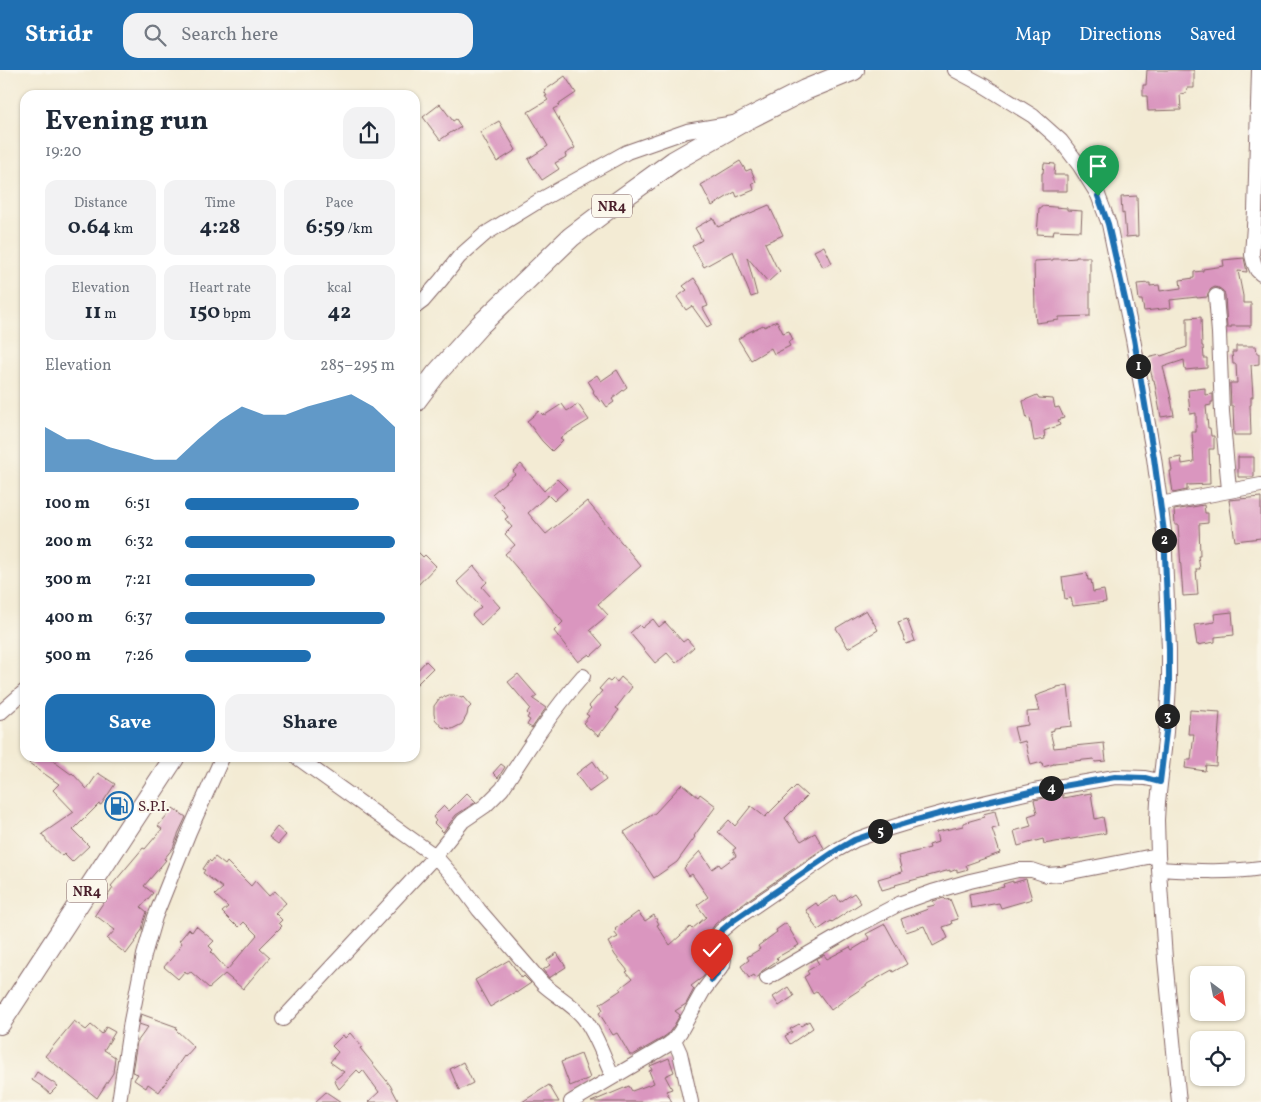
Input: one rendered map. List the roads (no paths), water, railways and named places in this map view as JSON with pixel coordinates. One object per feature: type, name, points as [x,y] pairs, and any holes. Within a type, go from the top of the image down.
[{"type":"highway","name":"NR4","points":[[420,395],[436,374],[480,325],[571,238],[616,203],[674,162],[744,121],[805,90],[854,70]]},
{"type":"highway","name":"NR4","points":[[0,1024],[171,762]]},
{"type":"street","points":[[955,70],[1033,116],[1061,141],[1080,166],[1098,196],[1108,224],[1134,339],[1164,532],[1169,684],[1157,820],[1165,959],[1179,1102]]},
{"type":"street","points":[[1260,70],[1256,211],[1252,255],[1257,270],[1261,274]]},
{"type":"street","points":[[420,303],[442,280],[458,257],[485,234],[542,198],[627,152],[687,131],[744,121]]},
{"type":"street","points":[[1216,296],[1222,412],[1229,490]]},
{"type":"street","points":[[1160,504],[1261,484]]},
{"type":"street","points":[[283,1019],[435,856],[463,821],[485,806],[502,788],[552,715],[582,676]]},
{"type":"street","points":[[0,713],[20,695]]},
{"type":"street","points":[[119,1102],[131,1021],[144,955],[155,917],[189,832],[220,762]]},
{"type":"street","points":[[304,762],[435,856],[543,984],[582,1015],[594,1034],[613,1076]]},
{"type":"street","points":[[572,1102],[674,1040],[703,991],[723,965],[724,960],[717,944],[717,937],[721,931],[734,920],[854,840],[957,809],[1034,791],[1115,777],[1145,778],[1160,782]]},
{"type":"street","points":[[767,978],[853,928],[901,903],[970,881],[1018,870],[1032,870],[1047,875],[1159,862],[1203,871],[1243,871],[1261,868]]},
{"type":"street","points":[[674,1040],[680,1053],[691,1102]]},
{"type":"place","name":"S.P.I.","points":[[119,806]]}]
